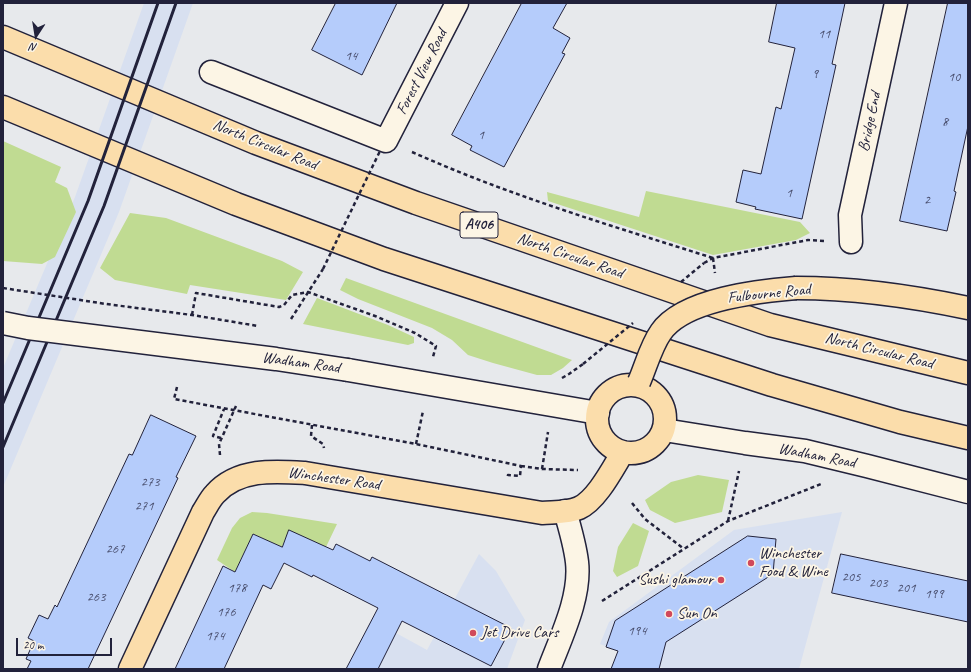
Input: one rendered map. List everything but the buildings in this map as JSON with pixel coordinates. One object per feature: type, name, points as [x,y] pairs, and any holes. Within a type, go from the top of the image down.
[{"type":"main road","name":"North Circular Road","points":[[3,37],[256,143],[416,203],[770,325],[968,373]]},
{"type":"main road","points":[[3,107],[236,204],[384,259],[772,385],[900,422],[968,438]]},
{"type":"main road","name":"Fulbourne Road","points":[[638,384],[662,331],[673,320],[699,306],[719,299],[773,290],[796,288],[848,290],[897,296],[968,308]]},
{"type":"main road","points":[[638,384],[655,395],[661,402],[665,420],[664,430],[659,439],[652,446],[643,451],[633,453],[623,452],[606,442],[600,433],[598,413],[601,404],[612,391],[620,387],[638,384]]},
{"type":"main road","name":"Winchester Road","points":[[130,669],[203,512],[215,494],[225,485],[239,477],[254,473],[277,471],[305,473],[542,513],[580,508],[590,499],[608,477],[623,452]]},
{"type":"street","name":"Forest View Road","points":[[383,146],[457,3]]},
{"type":"street","name":"Bridge End","points":[[851,242],[850,215],[896,3]]},
{"type":"street","points":[[211,72],[383,146]]},
{"type":"street","name":"Wadham Road","points":[[3,323],[74,334],[276,359],[598,413]]},
{"type":"street","name":"Wadham Road","points":[[664,430],[805,451],[968,492]]},
{"type":"street","points":[[549,669],[576,592],[577,564],[574,540],[565,511]]},
{"type":"path","points":[[291,319],[323,269],[383,146],[616,227],[713,258]]},
{"type":"path","points":[[704,263],[713,258],[808,240],[851,242]]},
{"type":"path","points":[[3,288],[99,303],[192,315],[260,327]]},
{"type":"path","points":[[192,315],[196,293],[279,307],[284,305],[292,296],[308,292],[375,316],[415,333],[436,346],[432,362]]},
{"type":"path","points":[[177,387],[174,399],[416,444],[521,466],[542,469],[578,470]]},
{"type":"path","points":[[225,485],[219,444],[236,406]]},
{"type":"path","points":[[416,444],[424,408]]},
{"type":"path","points":[[221,438],[213,436],[224,409]]},
{"type":"path","points":[[542,469],[549,424]]},
{"type":"path","points":[[728,521],[741,464]]},
{"type":"path","points":[[507,480],[508,475],[520,476],[521,466]]},
{"type":"path","points":[[565,625],[728,521],[823,483]]},
{"type":"path","points":[[632,502],[645,519],[684,549]]},
{"type":"shaded area","points":[[144,3],[193,3],[119,212],[3,487],[3,368],[75,197]]},
{"type":"shaded area","points":[[842,512],[799,669],[666,669],[600,644],[609,622],[734,530]]},
{"type":"shaded area","points":[[479,554],[496,571],[525,620],[507,669],[348,669],[376,622],[427,650]]},
{"type":"green space","points":[[3,141],[61,167],[55,182],[67,188],[76,212],[55,257],[42,264],[3,261]]},
{"type":"green space","points":[[646,191],[800,222],[810,233],[796,240],[713,255],[548,201],[547,192],[639,217]]},
{"type":"green space","points":[[130,213],[166,218],[282,261],[303,272],[286,300],[190,285],[187,294],[115,280],[100,268]]},
{"type":"green space","points":[[346,278],[572,360],[563,368],[551,375],[537,375],[468,355],[452,340],[432,328],[358,299],[340,290]]},
{"type":"green space","points":[[317,298],[388,325],[414,337],[414,343],[408,345],[303,324]]},
{"type":"green space","points":[[698,475],[729,480],[722,512],[675,523],[650,510],[645,500],[671,482]]},
{"type":"green space","points":[[252,512],[337,524],[326,547],[289,531],[282,547],[253,534],[235,572],[217,560],[232,528],[240,518]]},
{"type":"green space","points":[[633,523],[649,531],[638,566],[617,577],[613,571],[618,547]]},
{"type":"railway","points":[[3,403],[88,201],[158,3]]},
{"type":"railway","points":[[3,447],[104,206],[176,3]]},
{"type":"place","name":"Winchester Food & Wine","points":[[751,563]]},
{"type":"place","name":"Sushi glamour","points":[[721,580]]},
{"type":"place","name":"Sun On","points":[[669,614]]},
{"type":"place","name":"Jet Drive Cars","points":[[473,633]]}]
